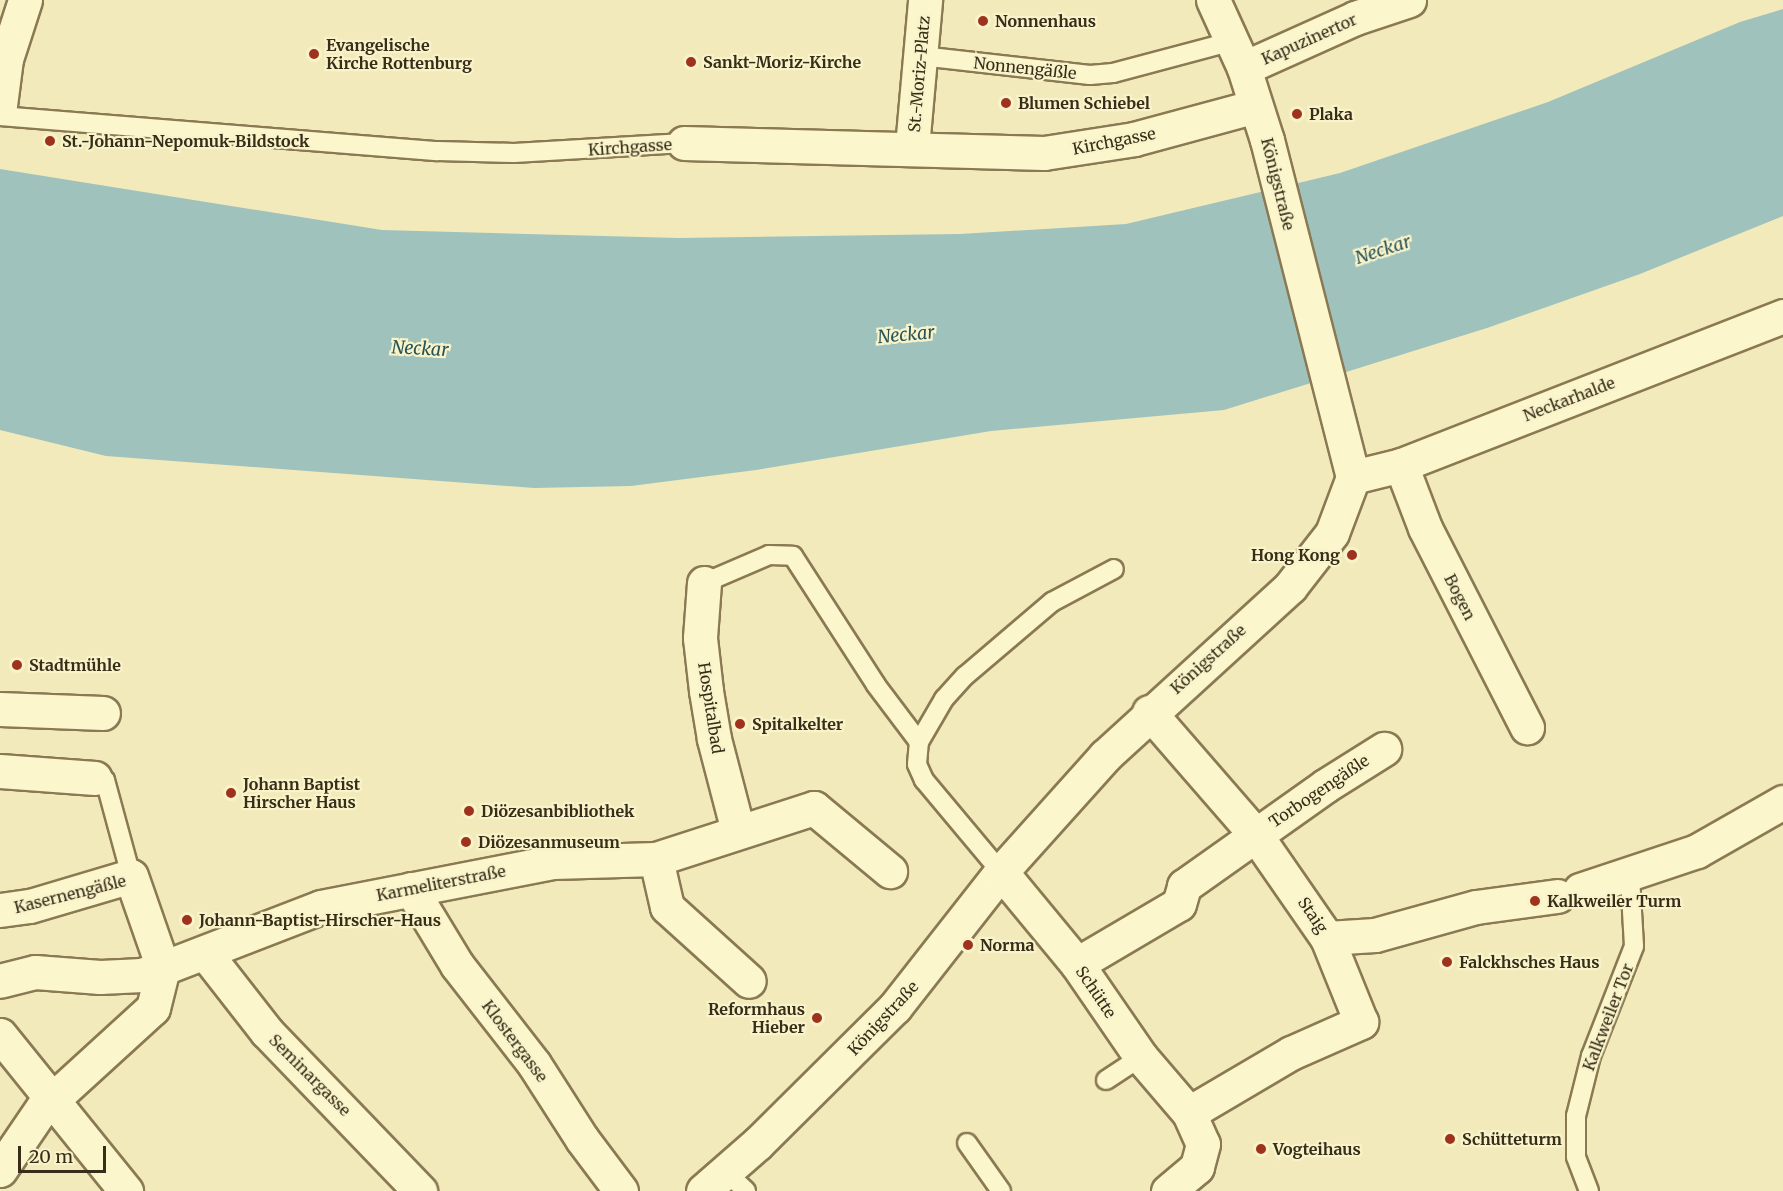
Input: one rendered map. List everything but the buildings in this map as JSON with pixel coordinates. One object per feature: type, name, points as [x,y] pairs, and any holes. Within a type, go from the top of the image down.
[{"type":"street","points":[[0,105],[3,58],[25,0]]},
{"type":"street","name":"St.-Moriz-Platz","points":[[912,147],[925,0]]},
{"type":"street","name":"Königstraße","points":[[725,1185],[896,1007],[1001,872],[1149,712],[1290,586],[1332,533],[1353,477],[1275,171],[1256,106],[1238,55],[1213,0]]},
{"type":"street","name":"Kapuzinertor","points":[[1238,55],[1353,9],[1409,0]]},
{"type":"street","name":"Kirchgasse","points":[[684,143],[912,147],[1044,153],[1088,148],[1256,106]]},
{"type":"street","name":"Neckarhalde","points":[[1353,477],[1401,465],[1783,316]]},
{"type":"street","name":"Bogen","points":[[1401,465],[1425,528],[1527,727]]},
{"type":"street","name":"Hospitalbad","points":[[704,583],[700,639],[714,739],[749,829]]},
{"type":"street","points":[[0,709],[103,713]]},
{"type":"street","name":"Staig","points":[[1149,712],[1255,834],[1327,938],[1375,935],[1476,908],[1568,893],[1623,878],[1697,851],[1783,802]]},
{"type":"street","name":"Torbogengäßle","points":[[1077,964],[1179,904],[1184,886],[1255,834],[1384,749]]},
{"type":"street","points":[[0,771],[100,779]]},
{"type":"street","name":"Karmeliterstraße","points":[[163,968],[206,954],[321,907],[553,862],[656,859],[814,808],[890,871]]},
{"type":"street","points":[[656,859],[666,907],[749,981]]},
{"type":"street","name":"Schütte","points":[[1001,872],[1077,964],[1141,1057],[1189,1113],[1203,1144],[1197,1167],[1168,1191]]},
{"type":"street","name":"Kasernengäßle","points":[[0,910],[30,906],[131,876],[163,968]]},
{"type":"street","name":"Klostergasse","points":[[411,889],[457,965],[534,1064],[582,1139],[621,1191]]},
{"type":"street","points":[[1189,1113],[1228,1087],[1291,1053],[1361,1022],[1327,938]]},
{"type":"street","name":"Seminargasse","points":[[206,954],[267,1032],[420,1191]]},
{"type":"street","points":[[0,981],[35,972],[100,977],[142,975],[163,968]]},
{"type":"street","points":[[0,1170],[50,1100],[153,1008],[163,968]]},
{"type":"street","points":[[0,1035],[50,1100],[126,1191]]},
{"type":"lane","name":"Nonnengäßle","points":[[921,56],[1090,75],[1238,55]]},
{"type":"lane","name":"Kirchgasse","points":[[0,116],[438,151],[548,152],[684,143]]},
{"type":"lane","points":[[704,583],[769,555],[793,556],[876,685],[919,742]]},
{"type":"lane","points":[[1001,872],[924,780],[917,764],[919,742],[944,699],[965,676],[1052,602],[1114,569]]},
{"type":"lane","points":[[100,779],[131,876]]},
{"type":"lane","name":"Kalkweiler Tor","points":[[1589,1191],[1576,1157],[1576,1116],[1591,1056],[1634,946],[1623,878]]},
{"type":"lane","points":[[1106,1080],[1141,1057]]},
{"type":"lane","points":[[967,1143],[1001,1191]]},
{"type":"water","name":"Neckar","points":[[1783,9],[1783,216],[1640,274],[1487,328],[1224,410],[991,431],[756,470],[631,486],[534,488],[106,456],[0,430],[0,169],[382,230],[679,238],[960,234],[1126,224],[1340,173],[1548,102],[1740,22]]},
{"type":"place","name":"Nonnenhaus","points":[[983,21]]},
{"type":"place","name":"Evangelische Kirche Rottenburg","points":[[314,54]]},
{"type":"place","name":"Sankt-Moriz-Kirche","points":[[691,62]]},
{"type":"place","name":"Blumen Schiebel","points":[[1006,103]]},
{"type":"place","name":"Plaka","points":[[1297,114]]},
{"type":"place","name":"St.-Johann-Nepomuk-Bildstock","points":[[50,141]]},
{"type":"place","name":"Hong Kong","points":[[1352,555]]},
{"type":"place","name":"Stadtmühle","points":[[17,665]]},
{"type":"place","name":"Spitalkelter","points":[[740,724]]},
{"type":"place","name":"Johann Baptist Hirscher Haus","points":[[231,793]]},
{"type":"place","name":"Diözesanbibliothek","points":[[469,811]]},
{"type":"place","name":"Diözesanmuseum","points":[[466,842]]},
{"type":"place","name":"Kalkweiler Turm","points":[[1535,901]]},
{"type":"place","name":"Johann-Baptist-Hirscher-Haus","points":[[187,920]]},
{"type":"place","name":"Norma","points":[[968,945]]},
{"type":"place","name":"Falckhsches Haus","points":[[1447,962]]},
{"type":"place","name":"Reformhaus Hieber","points":[[817,1018]]},
{"type":"place","name":"Schütteturm","points":[[1450,1139]]},
{"type":"place","name":"Vogteihaus","points":[[1261,1149]]}]
